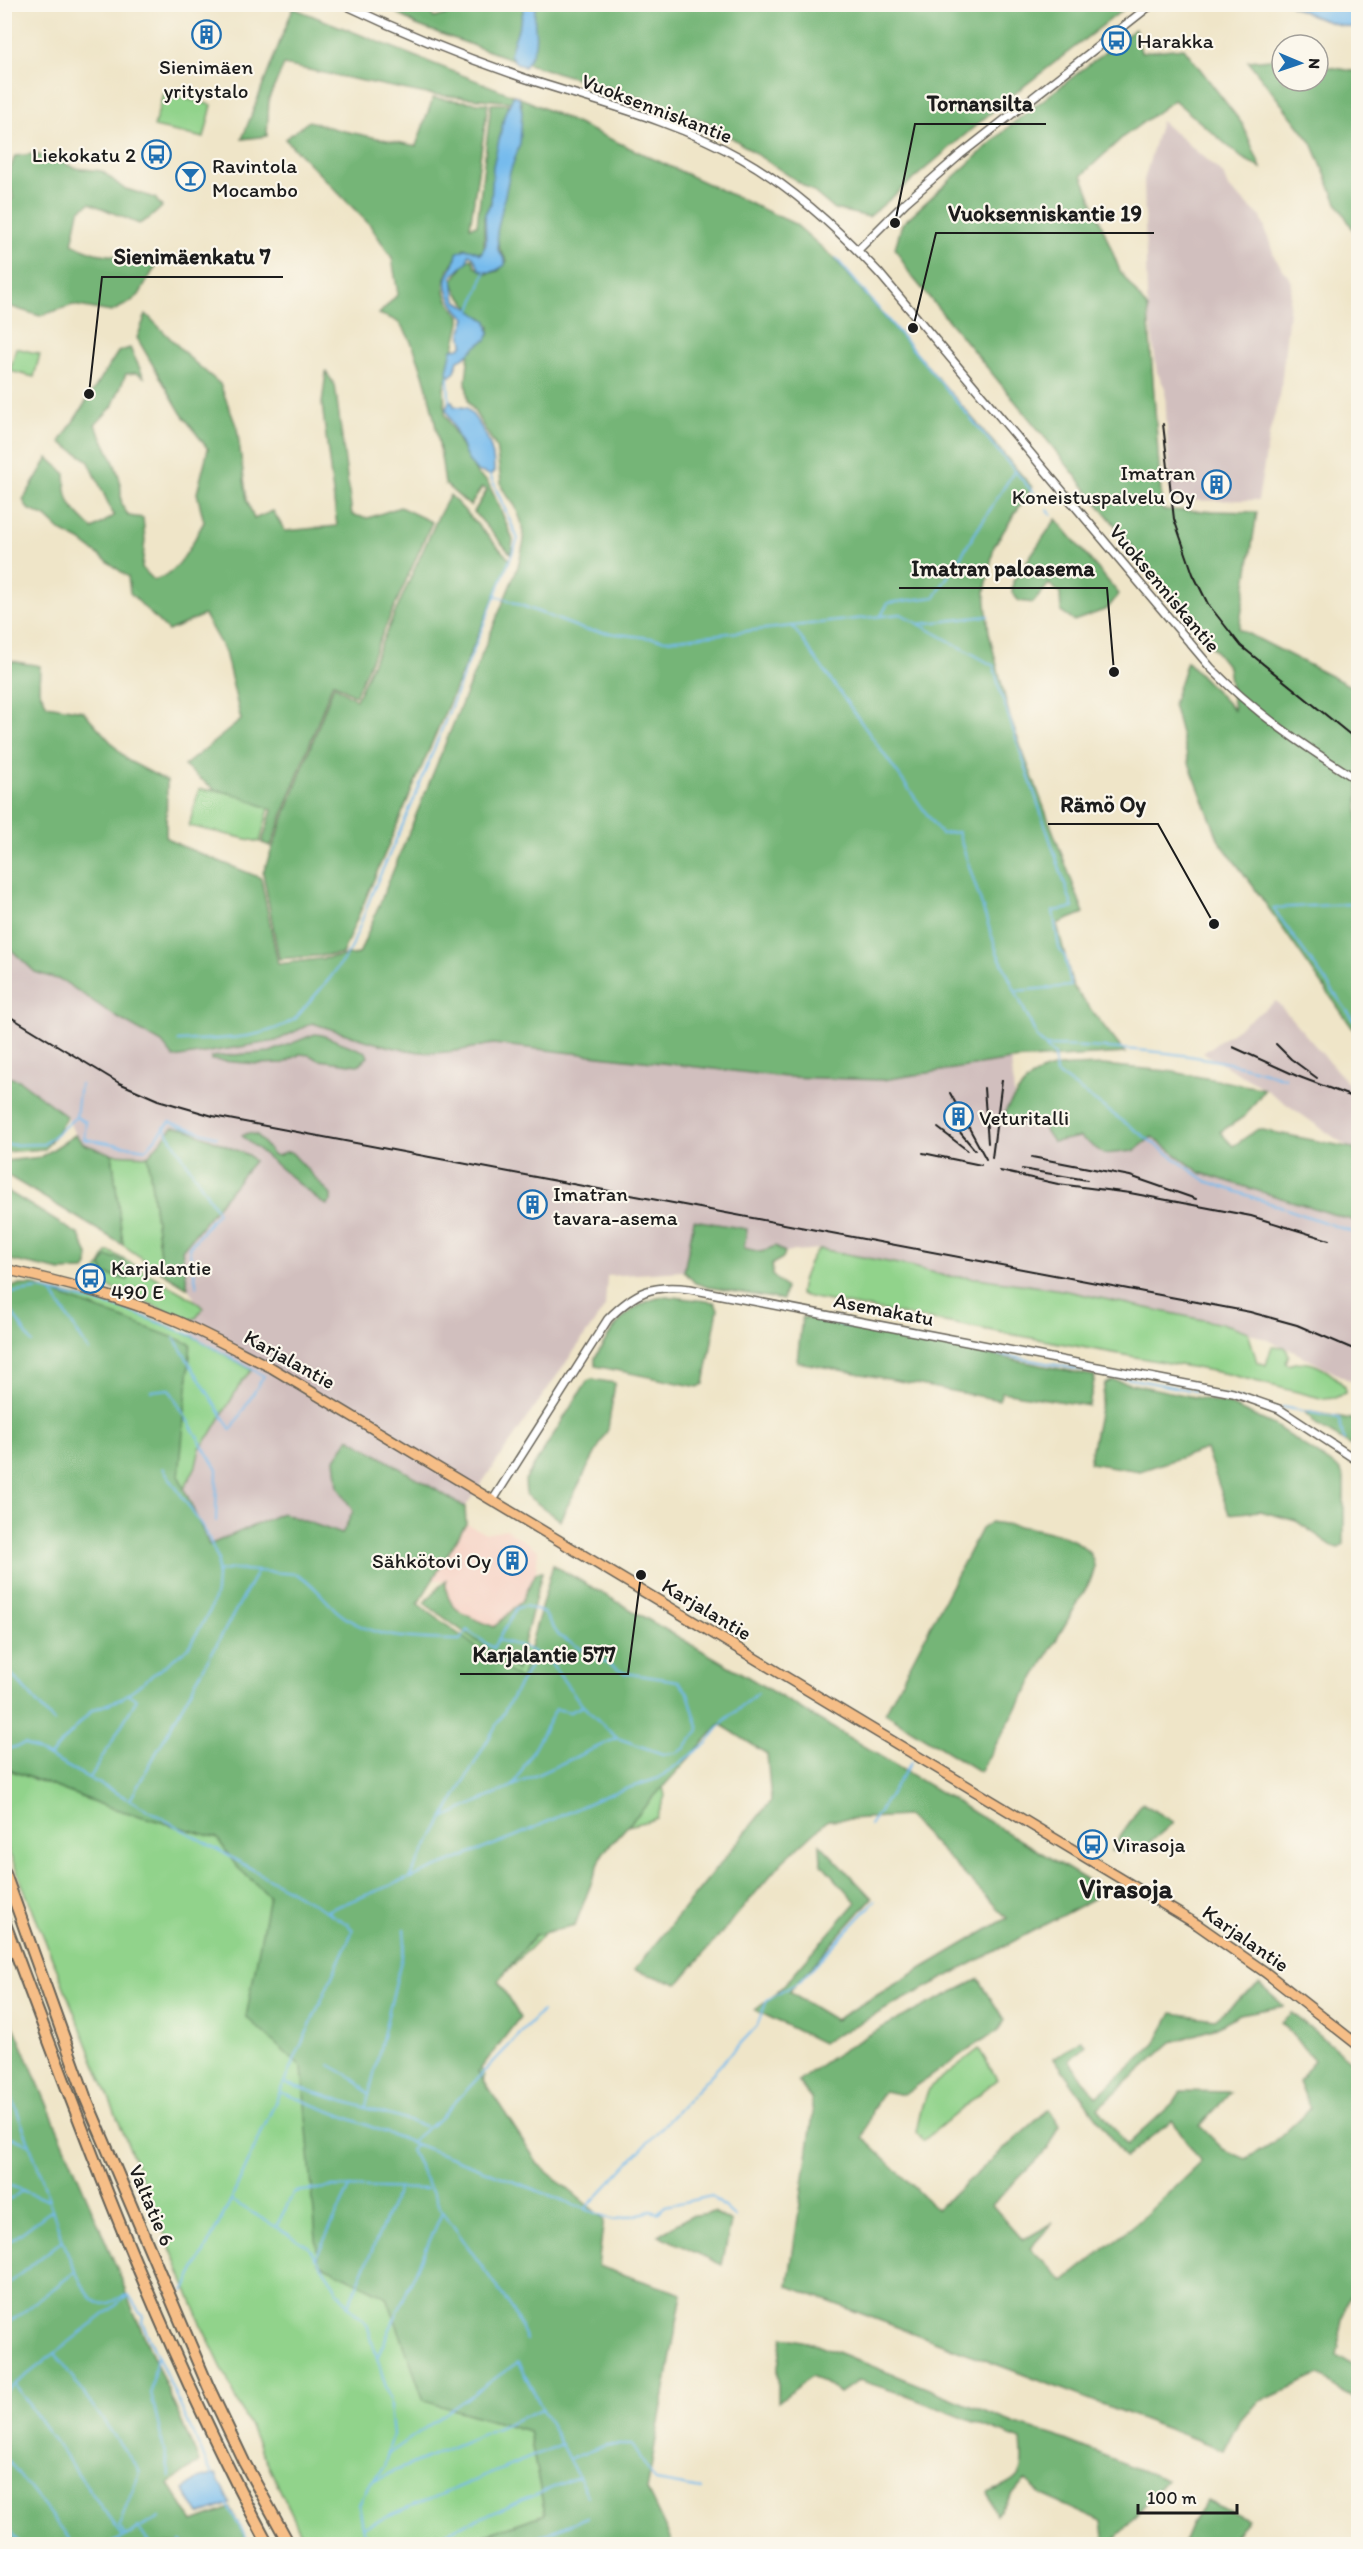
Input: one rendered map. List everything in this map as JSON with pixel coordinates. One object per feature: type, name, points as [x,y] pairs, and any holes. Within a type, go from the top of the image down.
[{"type":"highway","name":"Valtatie 6","points":[[4,1870],[86,2099],[208,2386],[244,2462],[289,2544]]},
{"type":"highway","name":"Valtatie 6","points":[[4,1921],[72,2104],[150,2297],[200,2410],[268,2544]]},
{"type":"main road","name":"Karjalantie","points":[[4,1269],[96,1292],[176,1320],[312,1391],[1198,1925],[1265,1972],[1359,2045]]},
{"type":"street","name":"Vuoksenniskantie","points":[[343,4],[461,55],[662,123],[742,158],[793,194],[858,250],[1211,668],[1265,718],[1293,739],[1359,780]]},
{"type":"street","points":[[858,250],[906,202],[961,154],[1155,4]]},
{"type":"street","name":"Asemakatu","points":[[493,1500],[608,1319],[629,1300],[659,1287],[699,1290],[1233,1393],[1279,1409],[1359,1461]]},
{"type":"shaded area","points":[[1161,121],[1223,174],[1228,187],[1261,217],[1275,258],[1292,282],[1280,396],[1270,431],[1258,500],[1170,501],[1165,388],[1157,372],[1147,298],[1144,180]]},
{"type":"shaded area","points":[[4,944],[35,972],[63,981],[118,1018],[162,1043],[276,1041],[312,1023],[388,1047],[421,1052],[451,1051],[493,1044],[578,1054],[883,1080],[1011,1060],[1014,1095],[1005,1112],[1010,1123],[1039,1121],[1080,1137],[1134,1151],[1152,1137],[1201,1173],[1358,1222],[1358,1385],[1285,1347],[1232,1326],[1062,1290],[977,1278],[945,1276],[909,1266],[820,1249],[785,1252],[775,1246],[761,1252],[744,1248],[747,1230],[695,1220],[684,1271],[607,1276],[605,1307],[465,1507],[349,1438],[338,1487],[353,1511],[342,1534],[282,1513],[209,1546],[179,1477],[194,1319],[203,1308],[188,1288],[182,1250],[254,1161],[248,1155],[184,1128],[173,1127],[148,1156],[112,1154],[84,1144],[75,1135],[67,1117],[19,1080],[5,1076]]},
{"type":"shaded area","points":[[1276,1001],[1358,1092],[1358,1154],[1265,1089],[1203,1053]]},
{"type":"shaded area","points":[[466,1524],[486,1533],[506,1529],[538,1550],[536,1573],[522,1601],[494,1628],[456,1610],[445,1593],[446,1580],[432,1580]]},
{"type":"green space","points":[[471,4],[1129,5],[1001,104],[869,217],[834,209],[815,193],[708,122],[620,91],[514,60],[416,25],[394,11],[391,5],[427,5],[434,18],[465,9]]},
{"type":"green space","points":[[293,8],[530,102],[795,224],[834,258],[1032,487],[994,546],[985,592],[989,633],[1010,718],[1084,913],[1057,924],[1073,987],[1125,1053],[1011,1060],[883,1080],[786,1077],[493,1044],[448,1052],[420,1052],[379,1044],[312,1023],[276,1041],[174,1058],[162,1043],[118,1018],[63,981],[35,972],[5,944],[4,658],[40,666],[39,690],[47,705],[83,711],[127,760],[167,781],[166,837],[179,845],[261,878],[278,964],[359,954],[518,566],[524,541],[521,521],[515,506],[502,488],[496,447],[468,401],[466,381],[469,352],[489,335],[490,326],[482,317],[475,317],[457,292],[453,280],[466,262],[472,258],[475,266],[486,274],[498,271],[507,261],[500,250],[496,235],[522,103],[427,94],[284,65],[269,98],[267,136],[242,139]]},
{"type":"green space","points":[[1135,29],[1141,52],[1184,48],[1243,125],[1261,168],[1242,158],[1174,100],[1123,137],[1082,175],[1120,271],[1148,309],[1162,510],[1257,512],[1239,629],[1358,690],[1358,1036],[1219,841],[1189,763],[1173,704],[1187,661],[1234,710],[1228,667],[1051,445],[910,274],[895,248],[902,224],[1012,124]]},
{"type":"green space","points":[[1270,59],[1270,89],[1248,61]]},
{"type":"green space","points":[[1330,67],[1358,72],[1358,238],[1337,203],[1312,143],[1273,93],[1330,93]]},
{"type":"green space","points":[[163,93],[212,105],[204,138],[154,127]]},
{"type":"green space","points":[[433,98],[488,104],[470,227],[477,225],[491,104],[508,104],[499,152],[497,188],[484,217],[484,250],[479,253],[464,248],[447,273],[445,290],[447,298],[460,316],[460,323],[444,389],[445,414],[468,459],[477,474],[487,481],[499,506],[513,540],[511,554],[474,512],[487,490],[482,487],[470,506],[445,484],[430,400],[417,356],[400,324],[379,314],[398,294],[392,258],[370,225],[285,139],[309,121],[339,130],[416,146]]},
{"type":"green space","points":[[33,154],[59,160],[74,168],[102,171],[123,188],[155,198],[162,207],[139,224],[90,203],[79,211],[72,244],[95,253],[157,264],[139,295],[129,303],[111,312],[73,305],[40,316],[5,305],[4,234],[8,220],[5,205],[13,198],[8,175],[15,156]]},
{"type":"green space","points":[[146,314],[193,361],[220,384],[237,428],[247,500],[254,519],[273,511],[285,531],[337,526],[322,404],[326,372],[335,385],[352,515],[368,518],[400,507],[432,522],[355,696],[333,682],[271,846],[262,843],[272,810],[240,796],[214,789],[184,766],[241,720],[225,652],[204,615],[168,631],[130,593],[128,577],[80,541],[62,532],[46,517],[28,509],[23,500],[48,458],[65,473],[66,492],[71,505],[93,529],[114,516],[88,460],[60,442],[118,352],[130,348],[144,377],[137,373],[126,374],[112,407],[95,425],[117,470],[121,501],[125,511],[129,516],[143,518],[145,540],[142,568],[154,580],[171,572],[184,557],[204,522],[197,493],[208,449],[181,413],[137,338]]},
{"type":"green space","points":[[16,348],[40,354],[34,377],[10,371]]},
{"type":"green space","points":[[450,495],[510,560],[342,954],[279,959],[263,873],[334,685],[356,700],[437,519]]},
{"type":"green space","points":[[1056,519],[1119,594],[1107,609],[1074,621],[1061,612],[1060,593],[1049,584],[1033,603],[1019,601],[1012,593],[1013,581]]},
{"type":"green space","points":[[199,789],[231,792],[270,805],[260,842],[189,826]]},
{"type":"green space","points":[[315,1034],[366,1052],[368,1057],[358,1065],[319,1060],[300,1054],[284,1063],[257,1064],[211,1060],[211,1057],[270,1052]]},
{"type":"green space","points":[[1102,1065],[1168,1071],[1265,1089],[1245,1116],[1220,1132],[1233,1146],[1258,1129],[1352,1148],[1358,1154],[1358,1222],[1201,1173],[1152,1137],[1134,1151],[1104,1154],[1080,1137],[1053,1142],[1039,1121],[1010,1123],[1005,1112],[1015,1096],[1034,1076],[1044,1070],[1056,1068]]},
{"type":"green space","points":[[4,1076],[19,1080],[67,1117],[45,1149],[5,1152]]},
{"type":"green space","points":[[173,1127],[184,1128],[248,1155],[254,1161],[182,1250],[188,1288],[162,1272],[148,1156]]},
{"type":"green space","points":[[248,1133],[257,1135],[273,1155],[278,1156],[291,1152],[331,1195],[331,1201],[327,1205],[321,1202],[242,1136]]},
{"type":"green space","points":[[75,1135],[84,1144],[112,1154],[123,1245],[5,1174],[5,1161],[41,1157]]},
{"type":"green space","points":[[112,1154],[148,1156],[162,1272],[123,1245]]},
{"type":"green space","points":[[4,1189],[79,1235],[88,1255],[88,1266],[85,1270],[61,1271],[5,1259]]},
{"type":"green space","points":[[694,1220],[747,1229],[744,1248],[761,1252],[775,1246],[785,1252],[783,1258],[772,1264],[773,1276],[786,1288],[783,1300],[695,1283],[684,1271]]},
{"type":"green space","points":[[820,1249],[909,1266],[945,1276],[977,1278],[1062,1290],[1232,1326],[1248,1332],[1257,1362],[1266,1365],[1272,1346],[1285,1347],[1289,1355],[1286,1362],[1288,1365],[1304,1362],[1319,1367],[1345,1387],[1345,1393],[1335,1398],[1324,1399],[1228,1374],[808,1297],[800,1294],[802,1282],[809,1263]]},
{"type":"green space","points":[[107,1252],[111,1252],[196,1301],[203,1308],[196,1318],[188,1320],[95,1281],[94,1277]]},
{"type":"green space","points":[[107,1257],[125,1263],[130,1270],[128,1280],[105,1274],[101,1265]]},
{"type":"green space","points":[[17,1285],[33,1285],[191,1344],[179,1477],[209,1545],[282,1513],[342,1534],[353,1511],[338,1487],[335,1459],[349,1438],[465,1507],[466,1524],[418,1604],[521,1680],[553,1565],[748,1677],[1095,1885],[1095,1898],[822,2043],[755,2010],[776,1994],[856,1902],[821,1863],[820,1844],[872,1898],[789,1992],[835,2020],[1007,1918],[907,1816],[828,1820],[782,1862],[678,1984],[634,1970],[771,1801],[767,1754],[720,1724],[603,1853],[575,1925],[535,1935],[498,1981],[520,2017],[478,2072],[539,2165],[604,2219],[598,2266],[682,2294],[647,2490],[673,2544],[459,2544],[545,2514],[529,2431],[424,2401],[387,2297],[318,2263],[302,2068],[246,2017],[269,1896],[237,1867],[217,1838],[108,1807],[5,1768],[4,1291]]},
{"type":"green space","points":[[41,1289],[99,1302],[155,1320],[192,1336],[252,1370],[242,1381],[211,1434],[200,1448],[196,1466],[181,1495]]},
{"type":"green space","points":[[666,1296],[714,1302],[718,1309],[704,1384],[698,1387],[595,1366],[595,1358],[615,1326],[623,1318],[641,1305]]},
{"type":"green space","points":[[802,1317],[1095,1376],[1089,1406],[1002,1392],[999,1400],[797,1362]]},
{"type":"green space","points":[[592,1379],[615,1383],[608,1429],[560,1520],[526,1495],[525,1480],[587,1381]]},
{"type":"green space","points":[[1112,1380],[1228,1404],[1274,1425],[1340,1470],[1344,1478],[1344,1544],[1339,1548],[1334,1547],[1296,1521],[1260,1511],[1229,1514],[1206,1449],[1140,1471],[1089,1463],[1105,1384]]},
{"type":"green space","points":[[1304,1411],[1358,1420],[1358,1450],[1318,1426]]},
{"type":"green space","points":[[991,1522],[1051,1532],[1067,1538],[1090,1554],[1094,1569],[1084,1592],[980,1772],[885,1713],[981,1529]]},
{"type":"green space","points":[[542,1572],[517,1671],[424,1603],[446,1580],[446,1591],[454,1606],[467,1616],[494,1627],[522,1601],[536,1573]]},
{"type":"green space","points":[[467,1630],[524,1647],[548,1660],[662,1782],[665,1796],[657,1818],[605,1830],[556,1921],[488,1991],[474,2052],[484,2076],[452,2409],[529,2431],[545,2514],[459,2544],[306,2544],[204,2331],[7,1847],[4,1835],[4,1768],[108,1807],[459,1640]]},
{"type":"green space","points":[[1142,1803],[1174,1822],[1140,1851],[1111,1851]]},
{"type":"green space","points":[[979,1979],[1004,2020],[998,2031],[904,2095],[884,2091],[873,2108],[863,2138],[937,2209],[1049,2109],[1060,2125],[1048,2149],[992,2205],[1023,2240],[1053,2223],[1030,2248],[1064,2281],[1138,2222],[1201,2162],[1172,2120],[1125,2158],[1054,2058],[1081,2040],[1086,2045],[1069,2061],[1096,2097],[1155,2044],[1172,2013],[1215,2019],[1259,1984],[1284,2006],[1240,2014],[1213,2029],[1172,2042],[1098,2108],[1127,2145],[1174,2102],[1181,2091],[1231,2092],[1200,2126],[1223,2149],[1246,2159],[1278,2139],[1310,2109],[1299,2081],[1314,2060],[1281,2022],[1292,2013],[1358,2067],[1358,2284],[1346,2304],[1336,2355],[1358,2367],[1358,2400],[1344,2394],[1320,2374],[1261,2401],[1240,2419],[1224,2450],[788,2286],[813,2115],[811,2098],[798,2082],[863,2038]]},
{"type":"green space","points":[[4,2003],[199,2462],[169,2484],[193,2522],[230,2508],[249,2544],[5,2544]]},
{"type":"green space","points":[[979,2049],[997,2079],[923,2141],[916,2132],[922,2105],[930,2087]]},
{"type":"green space","points":[[714,2212],[731,2222],[722,2265],[658,2235],[690,2216]]},
{"type":"green space","points":[[783,2337],[817,2344],[1016,2424],[1055,2436],[1166,2480],[1111,2544],[1105,2544],[1102,2522],[1042,2495],[1025,2480],[996,2515],[988,2493],[1008,2484],[1018,2475],[1022,2462],[1021,2440],[859,2380],[840,2393],[812,2376],[778,2402],[778,2366]]},
{"type":"green space","points":[[1207,2501],[1248,2519],[1229,2544],[1183,2544],[1192,2523]]},
{"type":"water","points":[[524,5],[536,5],[534,49],[524,67],[515,62],[510,55]]},
{"type":"water","points":[[1290,5],[1358,5],[1358,28],[1323,20]]},
{"type":"water","points":[[514,95],[519,97],[522,112],[520,144],[510,172],[497,232],[498,250],[505,260],[505,265],[493,272],[480,270],[473,256],[469,254],[468,261],[452,276],[456,300],[487,321],[489,333],[486,340],[458,360],[455,372],[449,377],[447,371],[452,349],[460,348],[463,344],[461,331],[466,318],[458,310],[448,293],[448,275],[457,253],[469,249],[481,254],[486,244],[485,214],[491,203],[493,166],[505,113]]},
{"type":"water","points":[[449,401],[452,401],[454,406],[467,408],[483,430],[490,445],[494,463],[494,472],[490,475],[477,471],[468,460],[446,409]]},
{"type":"water","points":[[216,2474],[230,2504],[199,2515],[184,2490],[198,2479]]},
{"type":"waterway","points":[[836,258],[1041,502]]},
{"type":"waterway","points":[[471,310],[485,272]]},
{"type":"waterway","points":[[448,377],[449,401]]},
{"type":"waterway","points":[[881,616],[888,603],[935,597],[1015,470]]},
{"type":"waterway","points":[[178,1041],[253,1035],[282,1026],[295,1019],[351,949],[518,539],[490,475]]},
{"type":"waterway","points":[[1048,510],[1052,515]]},
{"type":"waterway","points":[[497,596],[585,630],[667,640],[901,614],[994,666],[1000,691],[1073,908],[1053,911],[1059,948],[1065,957],[1071,986],[1015,991]]},
{"type":"waterway","points":[[919,624],[988,616]]},
{"type":"waterway","points":[[793,627],[941,834],[958,832],[997,952],[1038,1039],[1054,1055],[1056,1073],[1206,1181],[1358,1234]]},
{"type":"waterway","points":[[1273,908],[1350,904],[1358,907]]},
{"type":"waterway","points":[[1273,908],[1358,1026]]},
{"type":"waterway","points":[[1045,1046],[1136,1050],[1197,1057],[1256,1069],[1285,1078]]},
{"type":"waterway","points":[[4,1145],[44,1144],[76,1117],[80,1084]]},
{"type":"waterway","points":[[76,1117],[86,1122],[84,1139],[146,1149],[170,1122],[217,1137]]},
{"type":"waterway","points":[[164,1127],[218,1212],[189,1248],[197,1287]]},
{"type":"waterway","points":[[4,1294],[41,1289],[124,1309],[193,1336],[264,1376],[231,1430],[174,1338]]},
{"type":"waterway","points":[[51,1291],[89,1351]]},
{"type":"waterway","points":[[4,1300],[32,1343]]},
{"type":"waterway","points":[[816,1320],[1244,1400]]},
{"type":"waterway","points":[[151,1391],[169,1389],[217,1470],[216,1521]]},
{"type":"waterway","points":[[1282,1407],[1339,1418],[1344,1441]]},
{"type":"waterway","points":[[49,1757],[92,1710],[121,1699],[188,1648],[211,1609],[216,1592],[218,1559],[206,1532],[163,1468]]},
{"type":"waterway","points":[[218,1572],[232,1569],[297,1574],[309,1582],[338,1612],[366,1628],[396,1636],[460,1640],[467,1630],[493,1648],[517,1608],[525,1606],[544,1613],[559,1636],[624,1673],[678,1681],[688,1693],[699,1730],[685,1748],[677,1753],[663,1754],[617,1738],[583,1706],[548,1660],[524,1647],[498,1640]]},
{"type":"waterway","points":[[130,1800],[257,1572]]},
{"type":"waterway","points":[[409,1878],[537,1654]]},
{"type":"waterway","points":[[4,1666],[54,1722]]},
{"type":"waterway","points":[[326,1911],[516,1836],[607,1795],[659,1778],[706,1744],[724,1721],[758,1693]]},
{"type":"waterway","points":[[90,1778],[137,1699],[129,1694]]},
{"type":"waterway","points":[[513,1786],[556,1709],[570,1712],[583,1706]]},
{"type":"waterway","points":[[443,1818],[617,1738]]},
{"type":"waterway","points":[[4,1750],[25,1744],[130,1800],[326,1911],[353,1930],[231,2200],[184,2291]]},
{"type":"waterway","points":[[870,1825],[911,1763]]},
{"type":"waterway","points":[[585,2209],[757,2026],[767,2000],[799,1982],[875,1901]]},
{"type":"waterway","points":[[366,2107],[405,1944],[404,1929]]},
{"type":"waterway","points":[[410,2142],[439,2119],[542,2011]]},
{"type":"waterway","points":[[330,2065],[353,2078],[369,2094]]},
{"type":"waterway","points":[[4,2079],[81,2283],[90,2296],[99,2303],[107,2304],[129,2295]]},
{"type":"waterway","points":[[284,2083],[425,2126]]},
{"type":"waterway","points":[[280,2092],[614,2220],[651,2211],[658,2213],[665,2206],[712,2196],[735,2217]]},
{"type":"waterway","points":[[4,2134],[30,2145]]},
{"type":"waterway","points":[[415,2144],[411,2150],[439,2206],[513,2310],[526,2340]]},
{"type":"waterway","points":[[4,2183],[49,2201]]},
{"type":"waterway","points":[[277,2225],[294,2192],[333,2187],[427,2189]]},
{"type":"waterway","points":[[315,2259],[350,2187]]},
{"type":"waterway","points":[[4,2204],[23,2190]]},
{"type":"waterway","points":[[348,2306],[398,2190]]},
{"type":"waterway","points":[[231,2200],[308,2246],[348,2306],[367,2324],[389,2397],[393,2435],[384,2467],[368,2486],[359,2505],[365,2537],[359,2544]]},
{"type":"waterway","points":[[4,2246],[52,2210]]},
{"type":"waterway","points":[[377,2358],[442,2213]]},
{"type":"waterway","points":[[4,2287],[63,2240]]},
{"type":"waterway","points":[[4,2327],[76,2271]]},
{"type":"waterway","points":[[129,2295],[143,2317],[142,2322],[212,2475]]},
{"type":"waterway","points":[[4,2393],[129,2295]]},
{"type":"waterway","points":[[55,2353],[140,2472],[119,2525],[125,2535]]},
{"type":"waterway","points":[[157,2355],[151,2392],[170,2477]]},
{"type":"waterway","points":[[387,2455],[518,2362],[588,2496]]},
{"type":"waterway","points":[[15,2385],[123,2537]]},
{"type":"waterway","points":[[376,2479],[542,2409]]},
{"type":"waterway","points":[[363,2527],[562,2444]]},
{"type":"waterway","points":[[569,2459],[606,2445],[632,2445],[656,2481],[701,2489]]},
{"type":"waterway","points":[[4,2455],[73,2544]]},
{"type":"waterway","points":[[418,2544],[578,2477]]},
{"type":"waterway","points":[[227,2505],[250,2544]]},
{"type":"waterway","points":[[111,2544],[160,2517]]},
{"type":"waterway","points":[[522,2544],[587,2517]]},
{"type":"waterway","points":[[4,2522],[21,2544]]},
{"type":"waterway","points":[[138,2528],[150,2544]]},
{"type":"railway","points":[[1163,424],[1174,519],[1193,574],[1208,604],[1241,646],[1358,741]]},
{"type":"railway","points":[[4,1013],[119,1083],[158,1100],[213,1116],[1250,1312],[1297,1325],[1358,1351]]},
{"type":"railway","points":[[1276,1044],[1291,1059],[1317,1078]]},
{"type":"railway","points":[[1233,1047],[1297,1076],[1358,1099]]},
{"type":"railway","points":[[992,1158],[1002,1080]]},
{"type":"railway","points":[[984,1088],[988,1143]]},
{"type":"railway","points":[[950,1093],[986,1159]]},
{"type":"railway","points":[[948,1118],[975,1150]]},
{"type":"railway","points":[[938,1128],[967,1150]]},
{"type":"railway","points":[[923,1153],[981,1165]]},
{"type":"railway","points":[[1032,1157],[1130,1176],[1196,1199]]},
{"type":"railway","points":[[1022,1169],[1087,1180]]},
{"type":"railway","points":[[1000,1171],[1058,1184],[1130,1193],[1251,1216],[1329,1240]]},
{"type":"place","name":"Sienimäen yritystalo","points":[[206,35]]},
{"type":"place","name":"Harakka","points":[[1116,40]]},
{"type":"place","name":"Liekokatu 2","points":[[157,154]]},
{"type":"place","name":"Ravintola Mocambo","points":[[191,177]]},
{"type":"place","name":"Tornansilta","points":[[895,223]]},
{"type":"place","name":"Vuoksenniskantie 19","points":[[913,328]]},
{"type":"place","name":"Sienimäenkatu 7","points":[[89,394]]},
{"type":"place","name":"Imatran Koneistuspalvelu Oy","points":[[1216,484]]},
{"type":"place","name":"Imatran paloasema","points":[[1114,672]]},
{"type":"place","name":"Rämö Oy","points":[[1214,924]]},
{"type":"place","name":"Veturitalli","points":[[958,1117]]},
{"type":"place","name":"Imatran tavara-asema","points":[[532,1205]]},
{"type":"place","name":"Karjalantie 490 E","points":[[90,1279]]},
{"type":"place","name":"Sähkötovi Oy","points":[[512,1560]]},
{"type":"place","name":"Karjalantie 577","points":[[641,1575]]},
{"type":"place","name":"Virasoja","points":[[1092,1844]]},
{"type":"district","name":"Virasoja","points":[[1126,1888]]}]
